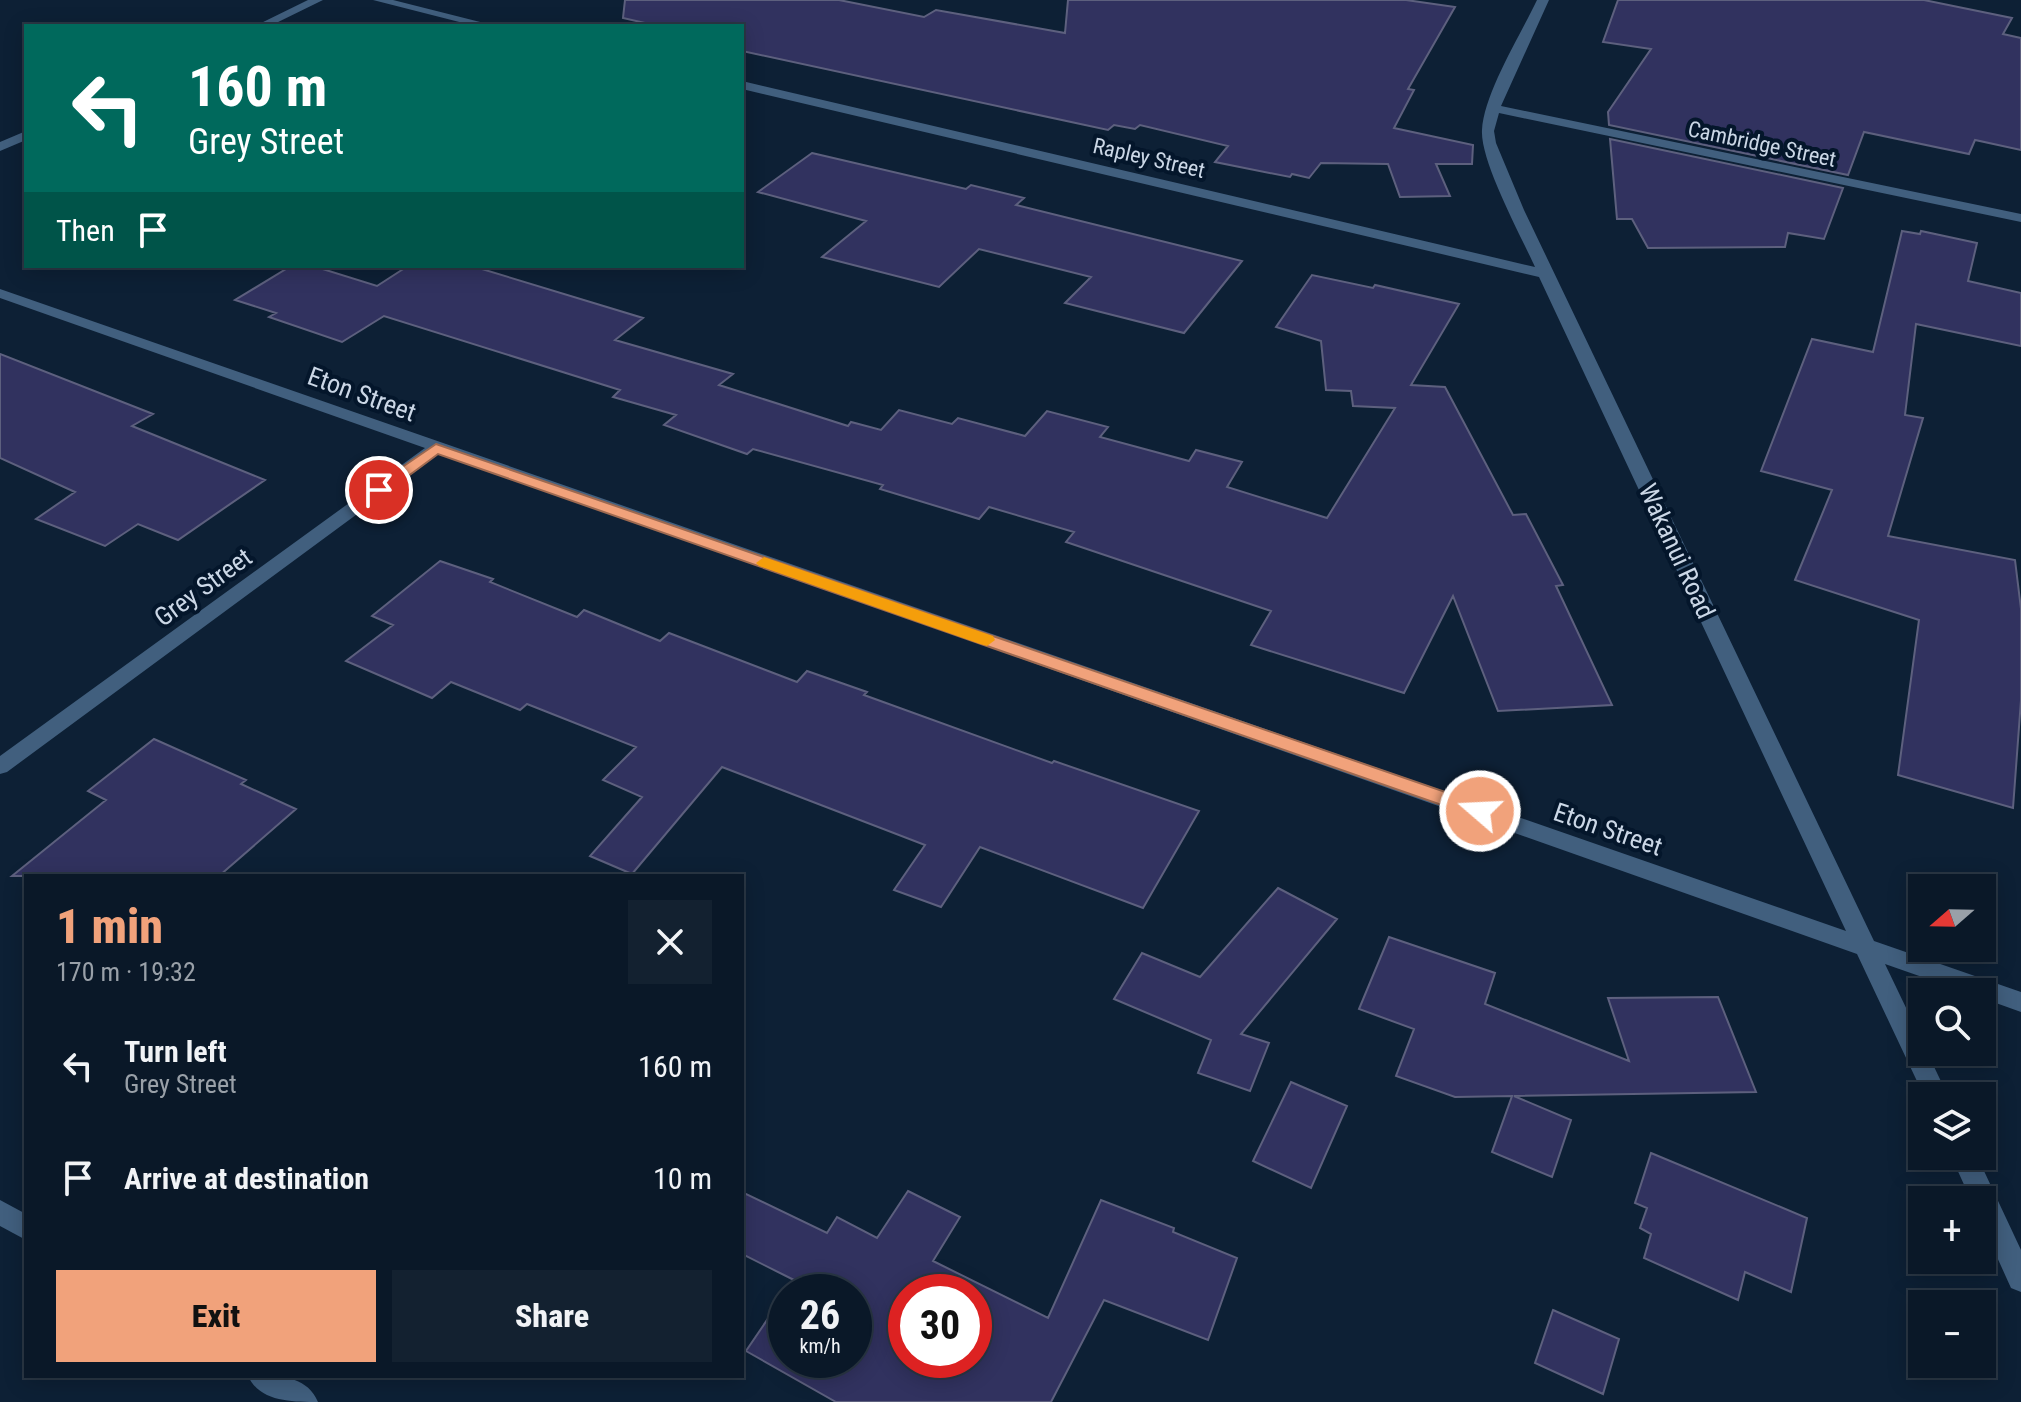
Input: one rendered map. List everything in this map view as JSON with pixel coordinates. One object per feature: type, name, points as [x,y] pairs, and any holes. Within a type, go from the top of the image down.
[{"type":"street","points":[[265,24],[317,0]]},
{"type":"street","points":[[379,0],[481,24]]},
{"type":"street","name":"Wakanui Road","points":[[1543,0],[1494,108],[1487,133],[1508,190],[1547,274],[1929,1082]]},
{"type":"street","name":"Rapley Street","points":[[744,85],[1547,274]]},
{"type":"street","name":"Cambridge Street","points":[[1494,108],[2021,218]]},
{"type":"street","points":[[0,147],[24,136]]},
{"type":"street","name":"Eton Street","points":[[0,293],[2021,1002]]},
{"type":"street","name":"Grey Street","points":[[0,767],[436,448]]},
{"type":"street","points":[[1970,1170],[2021,1279]]},
{"type":"street","points":[[0,1212],[24,1227]]},
{"type":"street","points":[[265,1378],[304,1402]]},
{"type":"building","points":[[625,0],[839,0],[924,17],[936,10],[1065,33],[1068,0],[1406,0],[1455,7],[1408,89],[1414,90],[1394,128],[1473,145],[1472,164],[1436,164],[1450,196],[1400,197],[1388,164],[1321,163],[1309,178],[1292,174],[1290,177],[1215,162],[1228,146],[1140,125],[1135,129],[1114,125],[1108,130],[744,51],[744,24],[649,24],[623,18]]},
{"type":"building","points":[[1618,0],[1924,0],[2012,18],[2003,34],[2021,38],[2021,150],[1975,140],[1969,154],[1864,132],[1848,175],[1609,125],[1608,112],[1651,49],[1603,42]]},
{"type":"building","points":[[1610,139],[1843,188],[1824,239],[1788,233],[1785,247],[1648,248],[1632,219],[1617,219]]},
{"type":"building","points":[[812,153],[966,189],[971,185],[1024,198],[1016,205],[1242,261],[1184,333],[1065,303],[1091,277],[979,249],[939,287],[822,257],[866,221],[758,192]]},
{"type":"building","points":[[1902,231],[1920,234],[1921,231],[1977,243],[1968,281],[2021,293],[2021,346],[1916,324],[1905,415],[1923,418],[1888,536],[2015,560],[2021,609],[2021,700],[2013,808],[1898,775],[1919,620],[1795,580],[1832,490],[1761,471],[1812,339],[1873,352]]},
{"type":"building","points":[[288,268],[319,268],[377,286],[405,268],[479,268],[643,318],[615,340],[733,374],[719,385],[848,426],[851,422],[881,430],[899,410],[952,424],[958,418],[1025,436],[1047,411],[1108,427],[1100,437],[1189,461],[1196,450],[1242,462],[1227,487],[1327,518],[1395,408],[1353,406],[1351,391],[1326,390],[1321,341],[1276,327],[1312,275],[1459,304],[1411,385],[1445,387],[1513,515],[1526,514],[1563,585],[1556,586],[1612,705],[1498,711],[1453,596],[1404,693],[1251,645],[1271,611],[1066,542],[1074,532],[989,507],[979,519],[880,489],[883,485],[753,449],[747,454],[664,425],[676,415],[613,397],[620,390],[384,316],[342,342],[269,317],[276,313],[235,300]]},
{"type":"building","points":[[0,354],[153,414],[132,426],[265,480],[178,540],[138,524],[105,546],[36,519],[75,492],[0,458]]},
{"type":"building","points":[[440,561],[493,579],[490,582],[577,617],[584,610],[660,641],[669,633],[797,682],[807,671],[867,692],[864,695],[1052,763],[1054,761],[1199,811],[1143,908],[980,847],[941,907],[894,890],[925,845],[722,767],[632,874],[590,856],[642,797],[603,780],[636,747],[527,704],[520,710],[451,682],[432,698],[346,661],[393,625],[372,616]]},
{"type":"building","points":[[154,739],[246,780],[241,784],[296,809],[221,874],[12,876],[106,800],[88,791]]},
{"type":"building","points":[[1278,888],[1337,919],[1241,1034],[1269,1043],[1250,1091],[1198,1073],[1211,1040],[1114,999],[1142,953],[1200,977]]},
{"type":"building","points":[[1389,937],[1495,973],[1485,1004],[1629,1061],[1608,998],[1718,997],[1756,1092],[1514,1096],[1571,1120],[1552,1177],[1492,1152],[1512,1096],[1455,1097],[1396,1076],[1414,1029],[1359,1009]]},
{"type":"building","points":[[1291,1082],[1347,1106],[1311,1188],[1253,1161]]},
{"type":"building","points":[[1651,1153],[1807,1218],[1791,1292],[1745,1272],[1738,1300],[1644,1258],[1651,1234],[1640,1228],[1647,1208],[1635,1203]]},
{"type":"building","points":[[908,1191],[960,1217],[933,1261],[959,1274],[888,1274],[888,1378],[992,1378],[992,1290],[1048,1318],[1101,1200],[1174,1228],[1173,1232],[1237,1258],[1208,1340],[1104,1300],[1051,1402],[836,1402],[794,1378],[872,1378],[872,1274],[782,1274],[744,1255],[744,1193],[827,1233],[837,1217],[877,1238]]},
{"type":"building","points":[[1553,1310],[1619,1339],[1603,1394],[1535,1363]]},
{"type":"building","points":[[768,1318],[768,1363],[746,1351]]},
{"type":"slow traffic","points":[[764,563],[987,640]]},
{"type":"route","points":[[379,490],[436,448],[1480,811]]}]
